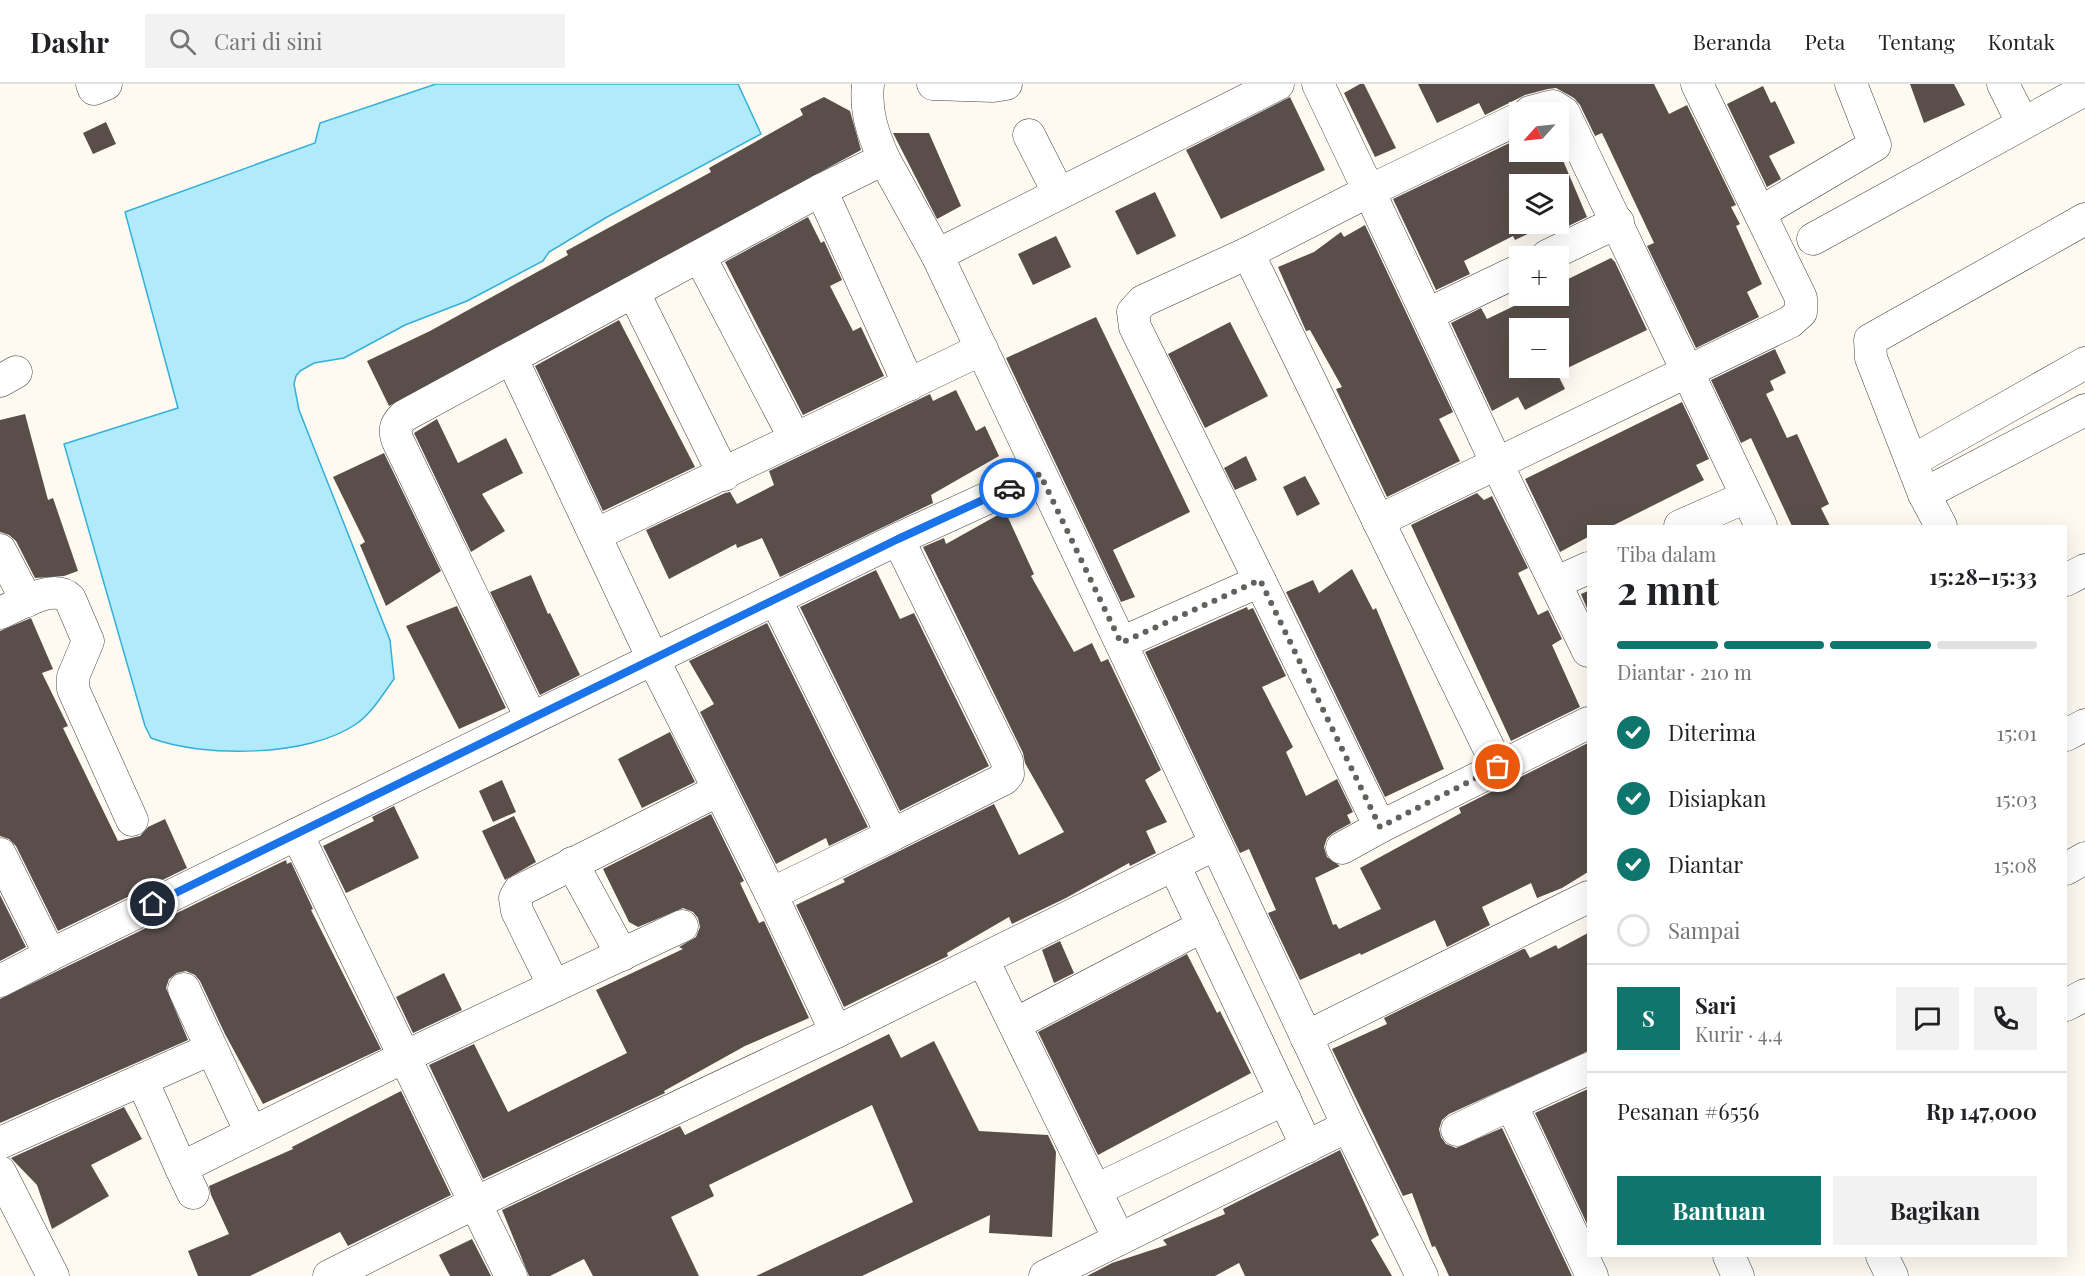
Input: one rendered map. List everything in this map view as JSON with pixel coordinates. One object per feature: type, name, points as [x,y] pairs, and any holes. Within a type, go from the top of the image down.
[{"type":"street","points":[[92,84],[94,89],[106,84]]},
{"type":"street","points":[[868,84],[866,104],[873,133],[884,159],[937,255],[1348,1126],[1422,1276]]},
{"type":"street","points":[[933,84],[993,86],[1006,84]]},
{"type":"street","points":[[937,255],[1058,192],[1278,84]]},
{"type":"street","points":[[1318,84],[1587,649]]},
{"type":"street","points":[[1378,521],[1790,322],[1801,312],[1801,297],[1697,84]]},
{"type":"street","points":[[1761,212],[1875,146],[1851,84]]},
{"type":"street","points":[[2003,84],[2022,122]]},
{"type":"street","points":[[1813,239],[2022,122],[2079,94]]},
{"type":"street","points":[[1380,827],[1133,320],[1133,312],[1143,301],[1248,253],[1509,123]]},
{"type":"street","points":[[1569,123],[1760,525]]},
{"type":"street","points":[[1029,135],[1058,192]]},
{"type":"street","points":[[531,718],[395,430],[404,416],[634,294],[821,190],[884,159]]},
{"type":"street","points":[[821,190],[909,386]]},
{"type":"street","points":[[1940,525],[1924,494],[1871,358],[1870,340],[2085,219]]},
{"type":"street","points":[[1568,246],[1618,222]]},
{"type":"street","points":[[1248,253],[1498,767]]},
{"type":"street","points":[[700,257],[795,440]]},
{"type":"street","points":[[1428,314],[1509,275]]},
{"type":"street","points":[[634,294],[724,475]]},
{"type":"street","points":[[595,535],[724,475],[982,349]]},
{"type":"street","points":[[512,359],[653,659],[771,894],[836,1032]]},
{"type":"street","points":[[1912,461],[2073,370],[2084,412],[1924,494]]},
{"type":"street","points":[[0,981],[898,539],[1040,474]]},
{"type":"street","points":[[1682,525],[1746,497]]},
{"type":"street","points":[[771,894],[1004,779],[1009,768],[898,539]]},
{"type":"street","points":[[0,550],[13,607],[53,592],[66,595],[70,600],[88,641],[74,678],[73,689],[132,820]]},
{"type":"street","points":[[1555,583],[1587,568]]},
{"type":"street","points":[[2067,579],[2085,570]]},
{"type":"street","points":[[1121,643],[1260,580]]},
{"type":"street","points":[[776,600],[892,835]]},
{"type":"street","points":[[1342,848],[1587,723]]},
{"type":"street","points":[[2067,734],[2085,725]]},
{"type":"street","points":[[554,986],[517,911],[515,898],[525,887],[719,790]]},
{"type":"street","points":[[297,834],[511,1276]]},
{"type":"street","points":[[329,1276],[475,1203],[836,1032],[1216,844]]},
{"type":"street","points":[[0,854],[51,955]]},
{"type":"street","points":[[2067,868],[2085,858]]},
{"type":"street","points":[[572,863],[622,955]]},
{"type":"street","points":[[1174,865],[1307,1147]]},
{"type":"street","points":[[1306,1037],[1587,897]]},
{"type":"street","points":[[142,1080],[187,1181],[251,1133],[404,1057],[681,926]]},
{"type":"street","points":[[1015,1024],[1203,926]]},
{"type":"street","points":[[983,960],[1119,1239]]},
{"type":"street","points":[[184,989],[251,1133]]},
{"type":"street","points":[[2067,1004],[2085,995]]},
{"type":"street","points":[[0,1143],[211,1049]]},
{"type":"street","points":[[1457,1130],[1587,1069]]},
{"type":"street","points":[[1096,1190],[1285,1099]]},
{"type":"street","points":[[1511,1104],[1592,1276]]},
{"type":"street","points":[[1045,1276],[1348,1126]]},
{"type":"street","points":[[0,1172],[53,1276]]},
{"type":"street","points":[[1729,1257],[1738,1276]]},
{"type":"street","points":[[1882,1257],[1892,1276]]},
{"type":"water","points":[[436,84],[738,84],[761,134],[607,217],[549,252],[543,261],[467,301],[405,325],[344,358],[314,363],[300,371],[294,384],[299,410],[390,640],[394,679],[362,720],[336,735],[311,743],[255,751],[226,751],[198,749],[151,738],[145,726],[64,444],[178,408],[125,212],[315,143],[320,123]]},
{"type":"building","points":[[1364,84],[1396,148],[1375,157],[1344,93]]},
{"type":"building","points":[[1418,84],[1654,84],[1669,114],[1687,105],[1736,205],[1731,207],[1740,224],[1736,226],[1762,284],[1747,292],[1759,317],[1696,348],[1647,246],[1654,243],[1602,133],[1595,136],[1580,105],[1574,98],[1556,88],[1548,89],[1525,95],[1485,115],[1479,103],[1437,123]]},
{"type":"building","points":[[1910,84],[1954,84],[1965,105],[1924,123]]},
{"type":"building","points":[[1763,86],[1771,103],[1775,101],[1795,143],[1769,156],[1781,179],[1767,187],[1727,104]]},
{"type":"building","points":[[824,97],[850,111],[861,150],[389,406],[367,361],[430,331],[568,255],[566,251],[711,172],[709,168],[803,115],[800,109]]},
{"type":"building","points":[[1290,97],[1325,170],[1221,219],[1186,150]]},
{"type":"building","points":[[106,122],[116,144],[93,154],[83,133]]},
{"type":"building","points":[[893,133],[929,133],[961,206],[937,219]]},
{"type":"building","points":[[1509,143],[1509,162],[1564,162],[1569,174],[1509,174],[1509,234],[1527,234],[1515,240],[1513,236],[1464,261],[1470,274],[1436,290],[1393,199]]},
{"type":"building","points":[[1569,175],[1587,217],[1569,226]]},
{"type":"building","points":[[1155,192],[1176,236],[1137,255],[1115,211]]},
{"type":"building","points":[[808,217],[821,243],[824,241],[842,280],[830,286],[853,331],[861,327],[884,376],[803,415],[725,262]]},
{"type":"building","points":[[1365,225],[1453,412],[1439,419],[1460,461],[1387,497],[1336,389],[1342,387],[1310,330],[1306,331],[1278,267],[1314,252],[1341,232],[1344,237]]},
{"type":"building","points":[[1056,236],[1071,267],[1033,285],[1018,254]]},
{"type":"building","points":[[1611,258],[1647,330],[1569,367],[1569,318],[1509,318],[1509,378],[1560,378],[1565,389],[1525,410],[1518,397],[1492,411],[1451,323],[1481,308],[1487,319],[1514,306],[1569,306],[1569,279]]},
{"type":"building","points":[[1096,317],[1190,512],[1113,550],[1135,597],[1121,602],[1006,358]]},
{"type":"building","points":[[619,320],[695,467],[603,511],[535,366]]},
{"type":"building","points":[[1230,322],[1268,396],[1205,428],[1168,354]]},
{"type":"building","points":[[1775,349],[1786,373],[1770,381],[1774,390],[1766,394],[1787,438],[1797,434],[1829,504],[1821,508],[1830,525],[1792,525],[1751,438],[1741,443],[1711,380]]},
{"type":"building","points":[[956,390],[976,431],[985,426],[999,456],[931,495],[933,503],[780,577],[762,538],[737,548],[736,544],[669,579],[646,530],[725,493],[730,492],[737,504],[774,485],[769,471],[930,394],[933,401]]},
{"type":"building","points":[[1682,402],[1709,459],[1696,465],[1704,480],[1614,525],[1587,525],[1587,538],[1560,552],[1525,479]]},
{"type":"building","points":[[25,414],[48,500],[53,498],[78,571],[64,576],[35,578],[16,541],[0,532],[0,420]]},
{"type":"building","points":[[437,419],[458,463],[506,438],[523,473],[482,494],[505,531],[471,552],[414,433]]},
{"type":"building","points":[[384,453],[441,571],[386,606],[360,545],[365,542],[333,477]]},
{"type":"building","points":[[1246,456],[1257,480],[1235,490],[1224,468]]},
{"type":"building","points":[[1305,476],[1320,504],[1297,516],[1283,487]]},
{"type":"building","points":[[1477,493],[1484,500],[1492,496],[1528,568],[1518,573],[1538,615],[1548,610],[1562,639],[1552,645],[1580,707],[1511,741],[1411,525]]},
{"type":"building","points":[[1005,511],[1034,574],[1031,576],[1074,652],[1092,643],[1101,662],[1108,659],[1161,770],[1145,780],[1167,822],[1146,831],[1156,853],[1130,866],[1129,863],[1066,898],[1012,924],[1009,917],[947,953],[948,956],[844,1007],[796,905],[845,882],[843,879],[994,804],[1019,855],[1064,832],[1025,763],[1023,753],[923,547],[944,538],[946,544]]},
{"type":"building","points":[[1352,569],[1373,610],[1376,608],[1444,769],[1385,797],[1286,592],[1313,580],[1319,593]]},
{"type":"building","points":[[876,570],[900,619],[914,613],[989,766],[900,811],[800,607]]},
{"type":"building","points":[[531,575],[548,614],[550,613],[580,675],[540,695],[490,592]]},
{"type":"building","points":[[1587,591],[1587,609],[1581,594]]},
{"type":"building","points":[[457,606],[506,708],[459,729],[406,626]]},
{"type":"building","points":[[1247,607],[1248,610],[1253,608],[1286,676],[1262,687],[1293,747],[1286,752],[1306,796],[1337,779],[1353,812],[1347,815],[1351,823],[1327,838],[1324,847],[1327,857],[1340,866],[1315,878],[1333,925],[1336,924],[1339,929],[1381,909],[1360,868],[1461,813],[1459,808],[1587,744],[1587,873],[1562,888],[1537,898],[1531,883],[1482,907],[1490,925],[1447,947],[1435,920],[1361,955],[1360,953],[1300,980],[1268,913],[1276,910],[1249,849],[1240,853],[1145,652]]},
{"type":"building","points":[[31,618],[53,669],[42,673],[68,726],[63,728],[118,841],[140,836],[148,827],[165,819],[187,868],[58,931],[16,846],[9,839],[0,836],[0,631]]},
{"type":"building","points":[[767,623],[868,827],[829,846],[826,838],[776,864],[700,712],[714,704],[689,661]]},
{"type":"building","points":[[670,732],[695,782],[642,808],[618,759]]},
{"type":"building","points":[[502,780],[516,812],[493,822],[479,791]]},
{"type":"building","points":[[394,806],[419,858],[346,893],[323,846],[374,821],[372,817]]},
{"type":"building","points":[[711,814],[744,881],[740,883],[759,923],[764,921],[809,1018],[745,1046],[664,1091],[665,1093],[483,1179],[429,1065],[474,1044],[508,1112],[627,1053],[596,990],[683,949],[679,947],[696,937],[700,927],[698,918],[693,912],[683,908],[638,927],[629,922],[603,869]]},
{"type":"building","points":[[514,816],[536,862],[505,880],[482,831]]},
{"type":"building","points":[[286,860],[287,864],[291,862],[313,909],[311,910],[381,1049],[263,1104],[225,1034],[200,981],[195,975],[186,971],[177,973],[169,979],[166,988],[188,1040],[0,1123],[0,999]]},
{"type":"building","points":[[0,895],[26,947],[0,961]]},
{"type":"building","points":[[1587,934],[1587,1051],[1449,1114],[1442,1120],[1439,1129],[1446,1144],[1456,1148],[1502,1128],[1572,1276],[1449,1276],[1435,1246],[1432,1247],[1412,1193],[1403,1196],[1332,1049],[1387,1024],[1384,1018],[1523,949],[1530,958],[1556,945],[1558,949]]},
{"type":"building","points":[[1060,941],[1074,973],[1054,983],[1042,950]]},
{"type":"building","points":[[1187,954],[1217,1013],[1220,1011],[1251,1073],[1098,1155],[1038,1032]]},
{"type":"building","points":[[444,973],[462,1010],[413,1033],[396,997]]},
{"type":"building","points":[[889,1034],[901,1058],[934,1041],[979,1131],[1048,1135],[1056,1152],[1052,1237],[989,1233],[990,1215],[862,1276],[756,1276],[913,1202],[872,1105],[709,1185],[714,1196],[671,1217],[699,1276],[593,1276],[584,1259],[550,1276],[529,1276],[502,1210],[680,1126],[685,1135]]},
{"type":"building","points":[[1587,1089],[1587,1224],[1535,1113]]},
{"type":"building","points":[[401,1091],[451,1195],[348,1246],[340,1232],[250,1276],[198,1276],[188,1251],[229,1234],[209,1186],[293,1149],[292,1147]]},
{"type":"building","points":[[124,1107],[142,1139],[91,1165],[109,1196],[52,1229],[37,1185],[11,1158]]},
{"type":"building","points":[[1340,1150],[1379,1235],[1371,1240],[1392,1276],[1245,1276],[1239,1263],[1215,1276],[1087,1276],[1112,1263],[1167,1245],[1163,1240],[1225,1214],[1223,1209]]},
{"type":"building","points":[[472,1239],[491,1276],[450,1276],[439,1255]]},
{"type":"way so far","points":[[1009,488],[1040,474],[1121,643],[1260,580],[1380,827],[1498,767]]},
{"type":"route","points":[[153,904],[898,539],[1009,488]]}]
